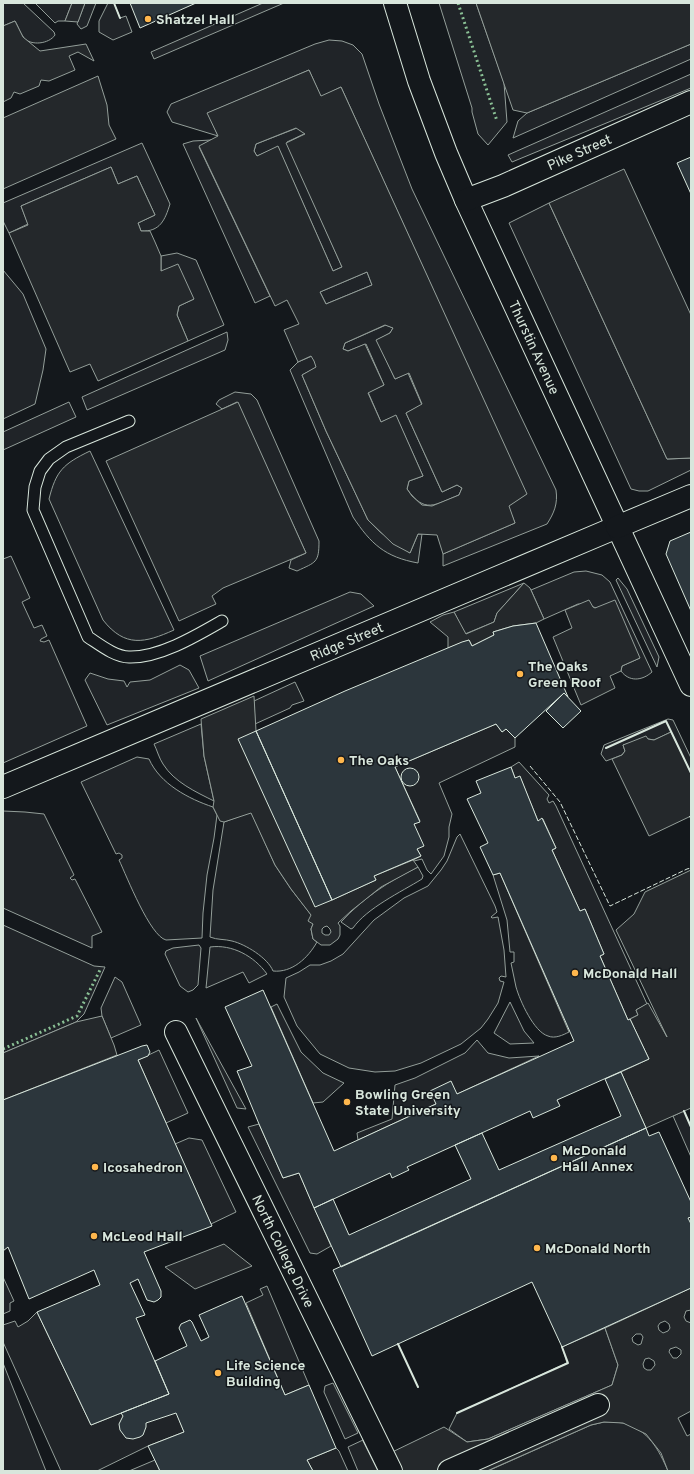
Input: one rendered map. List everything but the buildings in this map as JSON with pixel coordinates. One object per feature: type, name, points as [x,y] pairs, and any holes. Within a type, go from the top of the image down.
[{"type":"street","name":"Thurstin Avenue","points":[[395,3],[419,81],[446,153],[466,200],[691,685]]},
{"type":"street","name":"Pike Street","points":[[466,200],[510,183],[691,102]]},
{"type":"street","name":"Ridge Street","points":[[3,787],[691,496]]},
{"type":"street","name":"North College Drive","points":[[176,1032],[392,1471]]},
{"type":"street","points":[[449,1471],[598,1405]]},
{"type":"lane","points":[[129,421],[66,447],[49,459],[40,471],[35,487],[33,510],[88,636],[106,650],[128,657],[154,654],[184,642],[222,621]]},
{"type":"shaded area","points":[[3,3],[23,3],[54,32],[55,35],[49,40],[40,43],[27,41],[21,34],[15,21],[3,26]]},
{"type":"shaded area","points":[[35,3],[72,3],[65,21],[58,21],[55,23]]},
{"type":"shaded area","points":[[72,3],[85,3],[78,22],[65,21]]},
{"type":"shaded area","points":[[85,3],[96,3],[87,26],[81,29],[77,24]]},
{"type":"shaded area","points":[[108,3],[114,3],[120,18],[126,16],[132,32],[113,40],[99,32],[99,21]]},
{"type":"shaded area","points":[[263,3],[284,3],[154,59],[151,52]]},
{"type":"shaded area","points":[[439,3],[476,3],[504,83],[507,122],[488,145],[478,134],[472,108]]},
{"type":"shaded area","points":[[476,3],[691,3],[691,44],[527,113],[513,110]]},
{"type":"shaded area","points":[[15,21],[23,37],[40,51],[86,44],[94,61],[78,52],[69,56],[75,70],[49,81],[41,80],[39,86],[20,94],[14,92],[11,98],[3,102],[3,26]]},
{"type":"shaded area","points":[[329,40],[342,41],[353,45],[362,54],[379,104],[412,189],[556,490],[555,508],[547,524],[443,566],[443,554],[515,523],[508,506],[526,494],[341,87],[321,97],[309,70],[208,113],[218,136],[172,122],[167,112],[171,104],[315,44]]},
{"type":"shaded area","points":[[691,44],[691,59],[513,138],[518,121],[527,113]]},
{"type":"shaded area","points":[[309,70],[321,96],[341,87],[527,494],[509,506],[515,523],[443,554],[437,535],[418,534],[410,553],[393,544],[368,520],[326,431],[302,375],[316,367],[314,361],[311,356],[298,362],[284,330],[299,324],[287,300],[275,306],[199,146],[218,136],[207,113]],"holes":[[[296,128],[305,134],[286,143],[342,267],[333,271],[278,146],[257,156],[254,151],[256,144]],[[367,272],[372,285],[326,304],[320,292]],[[385,325],[393,328],[390,333],[376,340],[395,379],[409,373],[422,404],[406,413],[442,492],[457,485],[462,488],[459,495],[432,506],[422,505],[412,496],[407,489],[409,481],[423,476],[396,415],[381,422],[368,393],[384,385],[365,344],[348,351],[343,349],[345,343]]]},
{"type":"shaded area","points":[[691,74],[691,88],[512,162],[508,155]]},
{"type":"shaded area","points":[[98,76],[107,105],[109,125],[116,139],[3,189],[3,118]]},
{"type":"shaded area","points":[[297,128],[306,133],[287,142],[342,267],[333,271],[278,147],[257,156],[254,151],[256,144]]},
{"type":"shaded area","points":[[211,140],[199,147],[270,296],[255,303],[183,144],[193,141]]},
{"type":"shaded area","points":[[142,143],[170,204],[164,220],[157,227],[147,231],[141,231],[138,223],[155,215],[137,176],[118,184],[111,167],[21,206],[28,224],[9,233],[3,221],[3,203]]},
{"type":"shaded area","points":[[111,167],[118,184],[137,176],[155,215],[138,223],[141,231],[150,231],[161,256],[161,271],[178,264],[194,299],[179,306],[177,315],[188,341],[98,381],[90,364],[70,372],[9,233],[28,225],[21,206]]},
{"type":"shaded area","points":[[624,169],[691,315],[691,458],[667,459],[549,203]]},
{"type":"shaded area","points":[[549,203],[667,459],[691,458],[691,470],[648,491],[631,489],[509,223]]},
{"type":"shaded area","points":[[177,253],[196,260],[224,325],[188,341],[177,315],[179,306],[194,299],[161,272],[161,256]]},
{"type":"shaded area","points":[[3,270],[23,294],[46,349],[35,404],[3,419]]},
{"type":"shaded area","points":[[367,272],[372,285],[326,304],[320,292]]},
{"type":"shaded area","points":[[386,325],[393,328],[390,333],[377,340],[395,379],[408,373],[422,405],[406,413],[442,492],[457,485],[462,488],[459,495],[443,502],[425,505],[413,497],[407,489],[409,481],[423,476],[396,416],[381,422],[368,392],[384,385],[366,344],[348,351],[343,349],[345,343]]},
{"type":"shaded area","points":[[227,332],[228,340],[225,350],[87,410],[82,397]]},
{"type":"shaded area","points":[[312,356],[317,367],[302,375],[326,431],[368,520],[380,532],[410,553],[418,534],[422,534],[418,563],[396,557],[380,548],[366,535],[353,517],[290,370],[298,362]]},
{"type":"shaded area","points":[[235,392],[251,394],[257,400],[319,541],[318,554],[315,561],[297,571],[289,568],[291,560],[306,553],[237,402],[222,409],[216,404],[219,400]]},
{"type":"shaded area","points":[[69,402],[76,417],[3,450],[3,432]]},
{"type":"shaded area","points":[[238,402],[306,553],[223,588],[212,596],[216,604],[179,621],[106,461]]},
{"type":"shaded area","points":[[90,451],[174,630],[145,640],[127,639],[111,629],[103,620],[49,499],[58,475],[62,469],[73,460]]},
{"type":"shaded area","points":[[11,556],[30,598],[22,602],[34,628],[42,625],[47,636],[40,641],[44,642],[49,640],[87,726],[3,763],[3,559]]},
{"type":"shaded area","points":[[586,571],[602,575],[610,582],[652,672],[648,675],[640,679],[632,679],[624,675],[621,671],[622,666],[640,658],[597,608],[591,605],[578,604],[544,619],[531,590],[574,572]]},
{"type":"shaded area","points":[[618,578],[627,589],[659,657],[657,667],[616,580]]},
{"type":"shaded area","points":[[524,583],[497,613],[494,622],[465,634],[454,612]]},
{"type":"shaded area","points":[[524,583],[530,588],[544,619],[536,623],[513,626],[493,632],[494,635],[472,646],[469,640],[448,648],[448,637],[430,622],[443,615],[454,612],[466,634],[494,622],[497,613]]},
{"type":"shaded area","points":[[350,592],[361,594],[374,606],[208,681],[200,656]]},
{"type":"shaded area","points":[[589,600],[595,608],[615,600],[640,658],[622,666],[621,671],[610,676],[615,688],[581,705],[553,637],[572,628],[565,610]]},
{"type":"shaded area","points":[[180,665],[189,670],[199,688],[107,725],[85,680],[90,673],[108,679],[124,681],[127,687],[130,682],[150,680]]},
{"type":"shaded area","points":[[295,682],[304,701],[292,705],[290,708],[255,724],[254,701]]},
{"type":"shaded area","points":[[254,696],[256,731],[332,900],[376,880],[374,876],[413,860],[418,867],[381,887],[351,911],[338,923],[340,926],[340,935],[338,939],[330,945],[321,945],[313,939],[311,929],[313,924],[308,921],[311,915],[275,865],[251,813],[224,822],[220,821],[213,807],[214,801],[204,756],[201,719]],"holes":[[[327,926],[331,932],[329,935],[322,933],[322,929],[324,927]]]},
{"type":"shaded area","points":[[668,719],[673,720],[691,758],[691,773],[671,732],[654,740],[648,739],[623,745],[625,751],[622,755],[606,761],[601,754],[604,745]]},
{"type":"shaded area","points":[[201,724],[204,756],[214,801],[186,786],[173,776],[162,762],[154,744]]},
{"type":"shaded area","points":[[496,724],[502,732],[506,729],[515,738],[515,747],[439,783],[452,814],[449,827],[449,837],[444,856],[431,874],[427,870],[422,859],[413,860],[421,856],[417,849],[414,824],[420,821],[395,767]]},
{"type":"shaded area","points":[[671,732],[691,773],[691,816],[649,836],[612,759],[622,755],[625,751],[623,745],[646,736],[648,739],[654,740]]},
{"type":"shaded area","points":[[137,757],[149,759],[160,776],[168,783],[194,800],[213,807],[217,815],[207,875],[202,938],[166,940],[153,928],[140,905],[119,860],[122,858],[122,855],[119,853],[116,854],[81,782]]},
{"type":"shaded area","points":[[519,762],[549,795],[547,799],[549,803],[553,801],[556,806],[647,1004],[636,1010],[638,1015],[628,1020],[600,956],[604,954],[585,909],[580,911],[552,850],[556,848],[543,819],[538,821],[520,777],[515,778],[511,767]]},
{"type":"shaded area","points":[[3,811],[44,814],[74,875],[70,878],[72,880],[75,879],[102,932],[92,936],[92,948],[3,908]]},
{"type":"shaded area","points":[[251,812],[275,865],[312,916],[313,924],[311,929],[313,939],[317,942],[304,959],[287,970],[273,971],[266,961],[256,952],[232,941],[210,937],[213,890],[224,822]]},
{"type":"shaded area","points":[[460,834],[495,906],[497,912],[491,917],[498,917],[504,950],[506,977],[501,976],[499,978],[500,981],[504,982],[498,1003],[488,1019],[481,1028],[461,1044],[421,1063],[395,1071],[375,1072],[349,1068],[320,1054],[297,1026],[284,997],[286,978],[310,965],[320,965],[343,954],[374,920],[404,898],[428,886],[447,861],[457,837]]},
{"type":"shaded area","points":[[418,867],[423,876],[422,879],[375,907],[353,928],[351,929],[341,922],[367,898],[397,878]]},
{"type":"shaded area","points":[[691,870],[691,1108],[646,1128],[621,1072],[649,1059],[630,1019],[638,1015],[636,1010],[648,1003],[667,1037],[616,930],[634,914],[645,892]]},
{"type":"shaded area","points":[[500,873],[569,1032],[562,1035],[551,1037],[538,1029],[524,1008],[518,993],[511,963],[514,962],[514,952],[510,952],[507,920],[493,875]]},
{"type":"shaded area","points":[[3,925],[94,966],[105,967],[84,1014],[76,1022],[3,1053]]},
{"type":"shaded area","points":[[199,945],[201,948],[198,985],[193,990],[188,992],[180,986],[165,954],[166,951],[173,948]]},
{"type":"shaded area","points":[[210,947],[226,947],[234,949],[256,962],[267,974],[249,983],[243,972],[206,988]]},
{"type":"shaded area","points":[[115,977],[122,982],[141,1025],[111,1038],[102,1016],[101,1008]]},
{"type":"shaded area","points":[[510,1002],[524,1031],[534,1043],[510,1044],[494,1033]]},
{"type":"shaded area","points":[[277,1004],[301,1052],[323,1073],[344,1083],[323,1102],[313,1103],[271,1007]]},
{"type":"shaded area","points":[[102,1016],[117,1055],[3,1100],[3,1053],[76,1022]]},
{"type":"shaded area","points":[[196,1018],[246,1109],[237,1108]]},
{"type":"shaded area","points":[[477,1040],[488,1053],[509,1058],[539,1056],[358,1140],[357,1133],[392,1119],[395,1085],[415,1078],[465,1053]]},
{"type":"shaded area","points":[[159,1050],[188,1113],[166,1123],[138,1060]]},
{"type":"shaded area","points":[[684,1111],[691,1127],[691,1157],[673,1116]]},
{"type":"shaded area","points":[[259,1124],[283,1178],[299,1173],[331,1246],[317,1254],[310,1253],[248,1127]]},
{"type":"shaded area","points":[[189,1138],[202,1140],[236,1212],[211,1224],[175,1144]]},
{"type":"shaded area","points":[[224,1244],[252,1266],[195,1289],[165,1267]]},
{"type":"shaded area","points":[[3,1277],[14,1301],[10,1303],[10,1311],[3,1314]]},
{"type":"shaded area","points":[[267,1286],[309,1385],[285,1395],[246,1303],[263,1295],[260,1289]]},
{"type":"shaded area","points":[[691,1288],[691,1310],[686,1311],[684,1317],[686,1321],[691,1323],[691,1411],[678,1418],[687,1436],[691,1434],[691,1471],[668,1471],[661,1453],[646,1434],[623,1423],[604,1422],[591,1425],[487,1471],[391,1471],[384,1456],[444,1427],[467,1442],[488,1439],[612,1385],[618,1365],[605,1328]],"holes":[[[665,1321],[669,1324],[670,1328],[668,1331],[663,1333],[659,1330],[658,1326],[660,1323]],[[636,1334],[641,1334],[643,1337],[641,1344],[638,1345],[633,1342],[632,1338]],[[676,1347],[681,1350],[681,1354],[677,1358],[673,1358],[669,1352],[670,1349]],[[649,1358],[654,1361],[655,1365],[651,1370],[644,1368],[643,1364],[645,1359]]]},
{"type":"shaded area","points":[[37,1312],[91,1425],[169,1394],[184,1432],[148,1446],[97,1471],[61,1471],[3,1342],[3,1325],[15,1321],[18,1327],[28,1321]]},
{"type":"shaded area","points":[[605,1328],[618,1365],[612,1385],[488,1439],[467,1442],[449,1429],[457,1413],[567,1363],[562,1347]]},
{"type":"shaded area","points":[[3,1363],[46,1471],[3,1471]]},
{"type":"shaded area","points":[[333,1383],[358,1433],[345,1439],[324,1392],[325,1386]]},
{"type":"shaded area","points":[[604,1422],[623,1423],[632,1426],[646,1435],[661,1455],[668,1471],[490,1471],[591,1425]]},
{"type":"shaded area","points":[[363,1440],[378,1471],[358,1471],[348,1447]]},
{"type":"shaded area","points":[[336,1448],[339,1451],[348,1471],[313,1471],[307,1460]]},
{"type":"shaded area","points":[[155,1460],[160,1471],[129,1471]]},
{"type":"hedge","points":[[458,3],[497,121]]},
{"type":"hedge","points":[[3,1049],[77,1016],[100,970]]},
{"type":"fence","points":[[530,766],[560,802],[610,906],[691,868]]},
{"type":"wall","points":[[114,3],[120,18]]},
{"type":"wall","points":[[606,748],[666,721],[691,773]]},
{"type":"wall","points":[[684,1111],[691,1127]]},
{"type":"wall","points":[[398,1344],[418,1387]]},
{"type":"wall","points":[[457,1413],[568,1363],[562,1347]]},
{"type":"place","name":"Shatzel Hall","points":[[148,19]]},
{"type":"place","name":"The Oaks Green Roof","points":[[520,674]]},
{"type":"place","name":"The Oaks","points":[[341,760]]},
{"type":"place","name":"McDonald Hall","points":[[575,973]]},
{"type":"place","name":"Bowling Green State University","points":[[347,1102]]},
{"type":"place","name":"McDonald Hall Annex","points":[[554,1158]]},
{"type":"place","name":"Icosahedron","points":[[95,1167]]},
{"type":"place","name":"McLeod Hall","points":[[94,1236]]},
{"type":"place","name":"McDonald North","points":[[537,1248]]},
{"type":"place","name":"Life Science Building","points":[[218,1373]]}]
